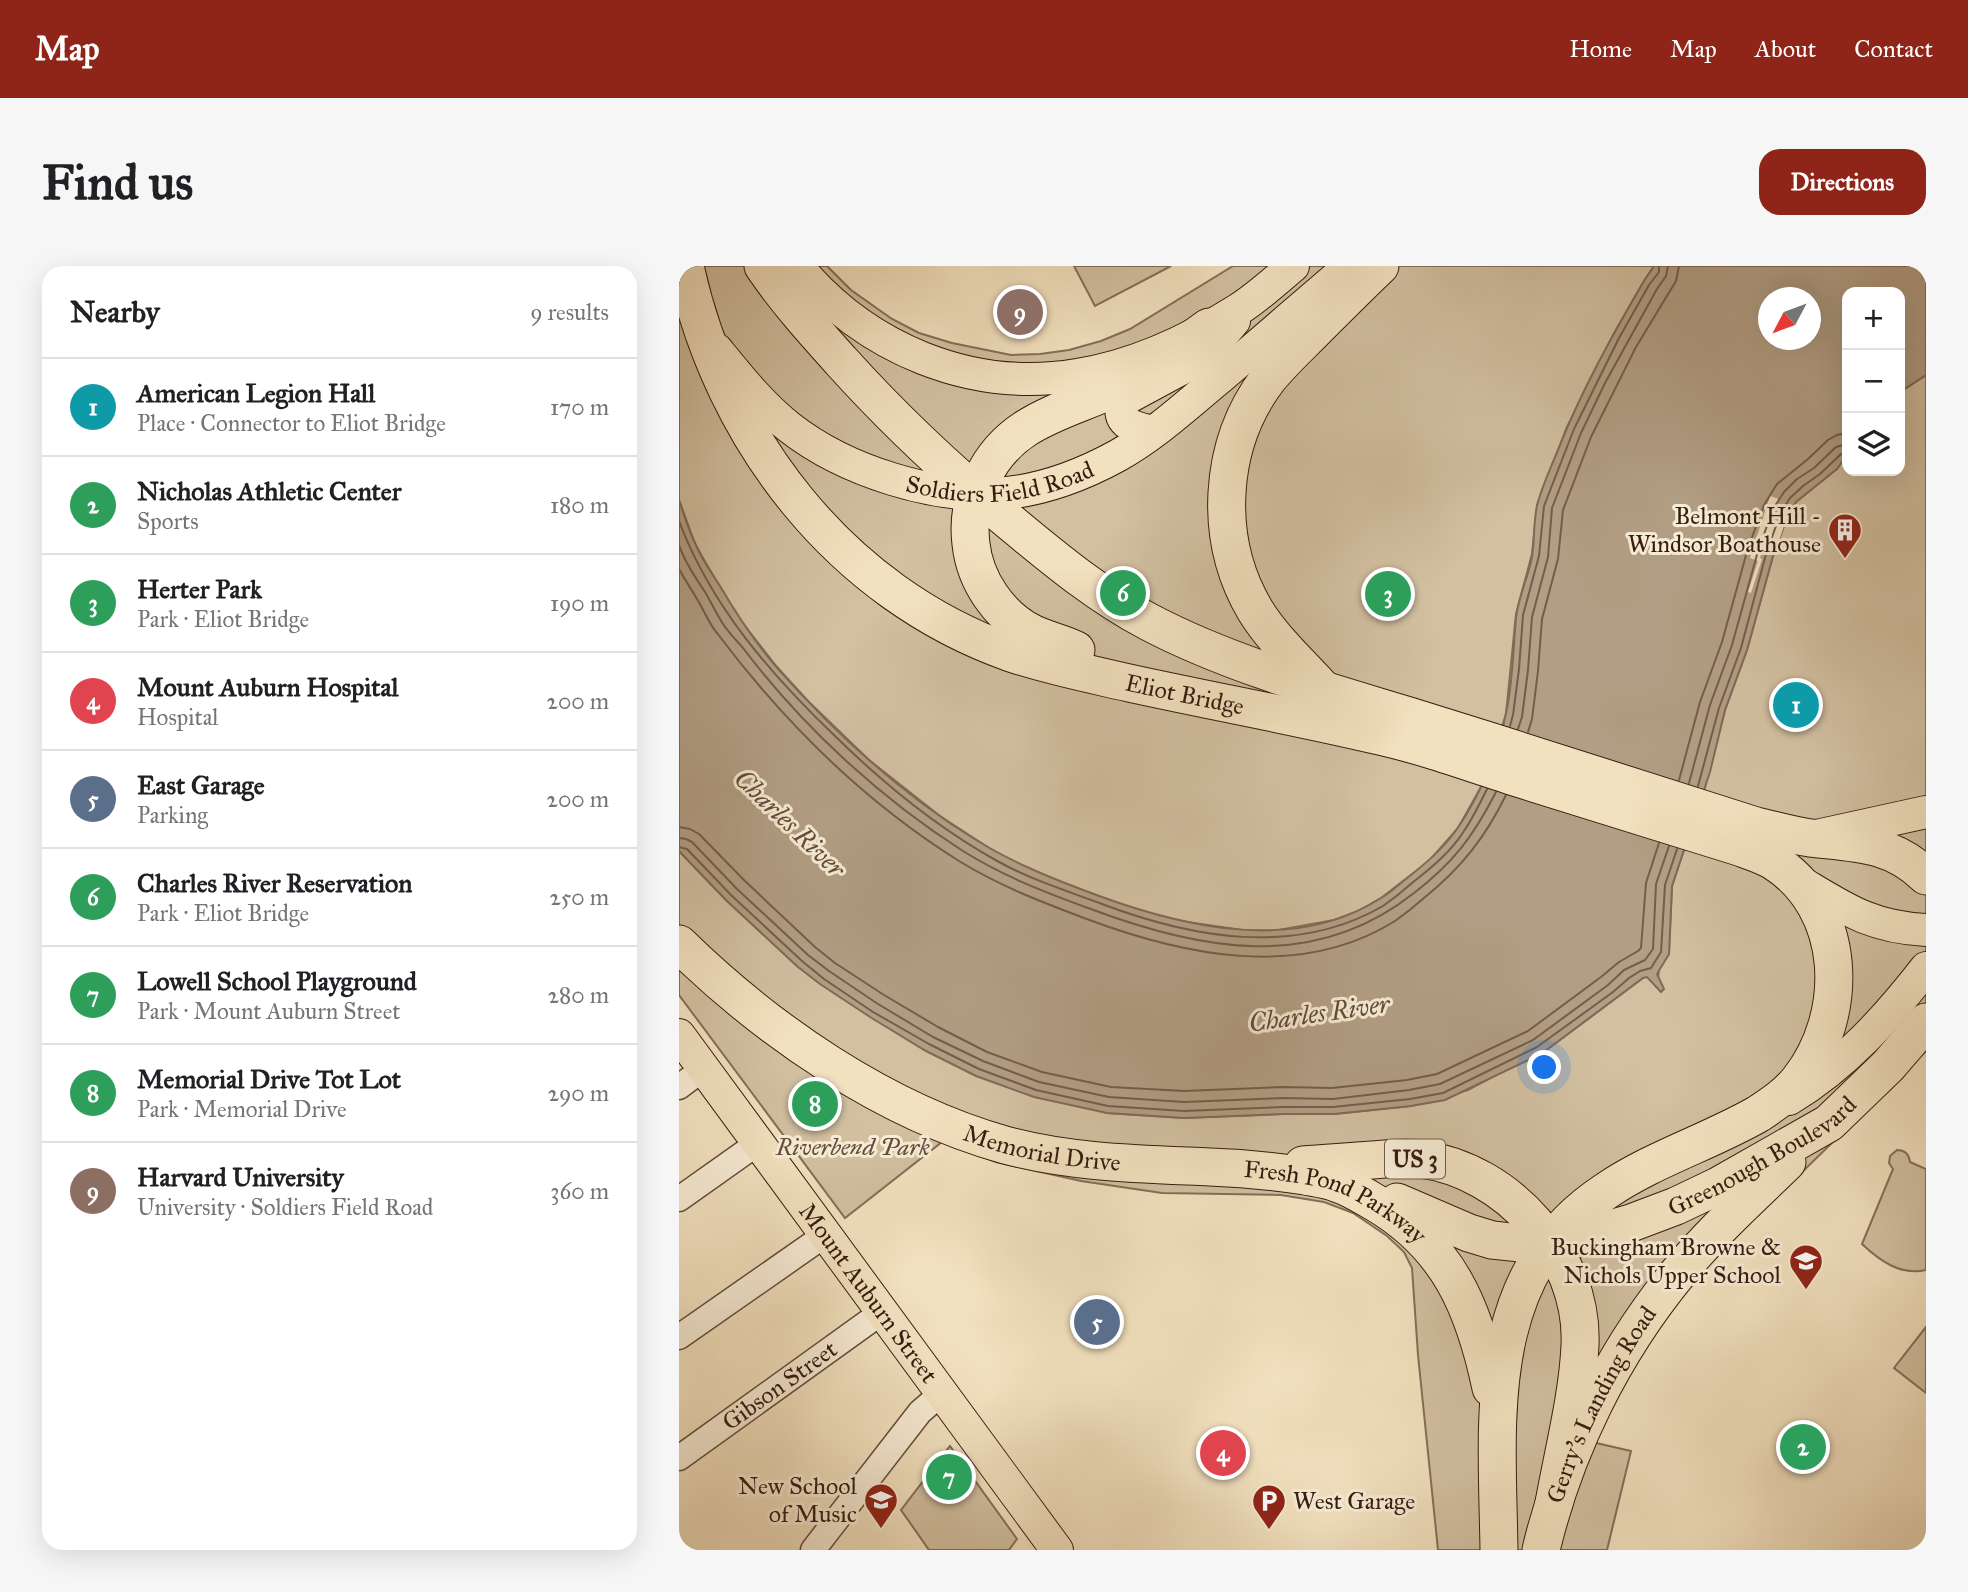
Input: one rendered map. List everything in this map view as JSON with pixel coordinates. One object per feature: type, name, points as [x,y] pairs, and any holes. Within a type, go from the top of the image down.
[{"type":"highway","name":"Soldiers Field Road","points":[[685,266],[703,332]]},
{"type":"highway","name":"Eliot Bridge","points":[[763,266],[811,327],[917,439],[975,493],[1057,560],[1137,616],[1185,639],[1323,690],[1441,740],[1743,835],[1793,877],[1816,908],[1830,940],[1835,977],[1830,1011],[1814,1058],[1798,1081],[1769,1107],[1738,1125]]},
{"type":"highway","points":[[1323,690],[1266,627],[1243,586],[1234,561],[1227,525],[1229,473],[1240,429],[1268,379],[1380,266]]},
{"type":"highway","points":[[1165,691],[1017,624],[1000,608],[982,580],[972,551],[970,526],[975,493],[994,456],[1021,430],[1046,416],[1139,376],[1209,327]]},
{"type":"highway","name":"Eliot Bridge","points":[[703,332],[733,405],[760,452],[782,483],[827,535],[858,565],[884,586],[950,626],[1010,652],[1054,666],[1372,734],[1441,740]]},
{"type":"highway","points":[[1743,835],[1790,835],[1857,842],[1905,859],[1926,876]]},
{"type":"highway","name":"Memorial Drive","points":[[679,944],[747,1004],[804,1046],[884,1095],[960,1130],[1021,1149],[1088,1159],[1252,1168]]},
{"type":"highway","points":[[1881,1073],[1926,1022]]},
{"type":"highway","name":"Greenough Boulevard","points":[[1336,1182],[1389,1199],[1480,1237],[1517,1243],[1573,1240],[1676,1206],[1718,1186],[1829,1123],[1881,1073]]},
{"type":"highway","name":"Gerry's Landing Road","points":[[1541,1550],[1554,1503],[1575,1447],[1620,1355],[1650,1310],[1709,1238],[1829,1123]]},
{"type":"highway","points":[[1497,1430],[1500,1376],[1508,1332],[1523,1289],[1549,1243],[1578,1211],[1612,1187],[1645,1168],[1738,1125]]},
{"type":"highway","name":"Fresh Pond Parkway","points":[[1252,1168],[1407,1158],[1442,1164],[1475,1176],[1501,1191],[1528,1217],[1563,1264],[1572,1287],[1580,1335],[1577,1379],[1554,1503]]},
{"type":"highway","name":"Fresh Pond Parkway","points":[[1252,1168],[1336,1182],[1399,1219],[1429,1247],[1453,1278],[1472,1315],[1493,1394],[1497,1430]]},
{"type":"highway","name":"US 3","points":[[1497,1430],[1499,1550]]},
{"type":"main road","points":[[797,266],[832,304],[871,333],[906,352],[927,361],[979,374],[1034,378],[1086,373],[1158,351],[1209,327],[1251,301],[1293,266]]},
{"type":"main road","name":"Soldiers Field Road","points":[[703,332],[773,414],[824,451],[861,469],[936,489],[975,493],[1015,491],[1068,477],[1117,456],[1202,392],[1350,266]]},
{"type":"main road","points":[[1152,432],[1134,427],[1125,421],[1121,410],[1124,400],[1178,372],[1208,352],[1251,301]]},
{"type":"main road","points":[[1809,838],[1926,812]]},
{"type":"main road","points":[[1793,877],[1865,919],[1895,927],[1926,930]]},
{"type":"main road","name":"Greenough Boulevard","points":[[1738,1125],[1783,1103],[1837,1065],[1886,1017],[1926,968]]},
{"type":"main road","name":"Mount Auburn Street","points":[[679,1035],[691,1078],[758,1143],[1057,1550]]},
{"type":"main road","name":"Greenough Boulevard","points":[[1881,1073],[1926,1036]]},
{"type":"street","points":[[679,1199],[758,1143]]},
{"type":"street","points":[[679,1337],[825,1235]]},
{"type":"street","name":"Gibson Street","points":[[679,1458],[882,1312]]},
{"type":"street","points":[[813,1550],[921,1412],[941,1392]]},
{"type":"green space","points":[[679,266],[827,266],[851,290],[892,319],[919,333],[1011,355],[1069,350],[1101,341],[1130,329],[1233,266],[1654,266],[1613,335],[1567,427],[1537,505],[1532,554],[1516,614],[1506,714],[1481,787],[1458,828],[1429,861],[1381,898],[1358,911],[1334,920],[1273,931],[1242,930],[1173,920],[1131,908],[1038,874],[1003,857],[940,816],[869,760],[777,667],[737,616],[708,567],[695,544],[679,500]]},
{"type":"green space","points":[[1074,266],[1171,266],[1095,306]]},
{"type":"green space","name":"Riverbend Park","points":[[1926,375],[1926,1051],[1699,1275],[1633,1365],[1592,1442],[1631,1451],[1607,1550],[1438,1550],[1412,1268],[1404,1252],[1387,1236],[1353,1213],[1324,1202],[1281,1195],[1162,1193],[1081,1181],[996,1162],[942,1142],[845,1218],[679,995],[679,851],[726,900],[798,967],[1107,1113],[1184,1118],[1334,1114],[1411,1106],[1468,1090],[1541,1054],[1643,978],[1647,976],[1651,980],[1658,979],[1659,969],[1669,954],[1672,886],[1788,515],[1796,502],[1842,461],[1842,476],[1905,476],[1905,389]]},
{"type":"green space","points":[[1897,1150],[1906,1153],[1910,1162],[1926,1169],[1926,1270],[1899,1269],[1883,1261],[1862,1244],[1893,1169],[1889,1163],[1890,1156]]},
{"type":"green space","points":[[1926,1327],[1926,1393],[1894,1368]]},
{"type":"green space","points":[[950,1446],[1017,1539],[1009,1550],[929,1550],[901,1510]]},
{"type":"water","name":"Charles River","points":[[1654,266],[1926,266],[1926,375],[1905,389],[1905,287],[1842,287],[1842,462],[1796,502],[1788,515],[1773,556],[1747,650],[1725,710],[1710,772],[1672,886],[1669,954],[1657,974],[1664,989],[1661,992],[1647,977],[1643,978],[1541,1054],[1445,1100],[1334,1114],[1184,1118],[1107,1113],[1034,1097],[976,1076],[926,1051],[870,1017],[798,967],[726,900],[679,851],[679,500],[704,560],[747,629],[779,670],[871,762],[922,803],[991,849],[1036,871],[1133,908],[1168,918],[1241,930],[1278,930],[1313,925],[1348,915],[1381,898],[1420,868],[1446,843],[1473,803],[1487,773],[1503,728],[1517,610],[1532,557],[1535,515],[1540,495],[1567,428],[1609,343]]},
{"type":"pier","points":[[1770,496],[1779,499],[1773,519],[1785,523],[1779,541],[1766,537],[1751,593],[1748,592],[1758,561],[1750,558]]},
{"type":"place","name":"Harvard University","points":[[1020,312]]},
{"type":"place","name":"Belmont Hill - Windsor Boathouse","points":[[1845,560]]},
{"type":"place","name":"Charles River Reservation","points":[[1123,593]]},
{"type":"place","name":"Herter Park","points":[[1388,594]]},
{"type":"place","name":"American Legion Hall","points":[[1796,705]]},
{"type":"place","name":"Memorial Drive Tot Lot","points":[[815,1104]]},
{"type":"place","name":"Buckingham Browne & Nichols Upper School","points":[[1806,1291]]},
{"type":"place","name":"East Garage","points":[[1097,1322]]},
{"type":"place","name":"Nicholas Athletic Center","points":[[1803,1447]]},
{"type":"place","name":"Mount Auburn Hospital","points":[[1223,1453]]},
{"type":"place","name":"Lowell School Playground","points":[[949,1477]]},
{"type":"place","name":"New School of Music","points":[[881,1530]]},
{"type":"place","name":"West Garage","points":[[1269,1531]]}]
